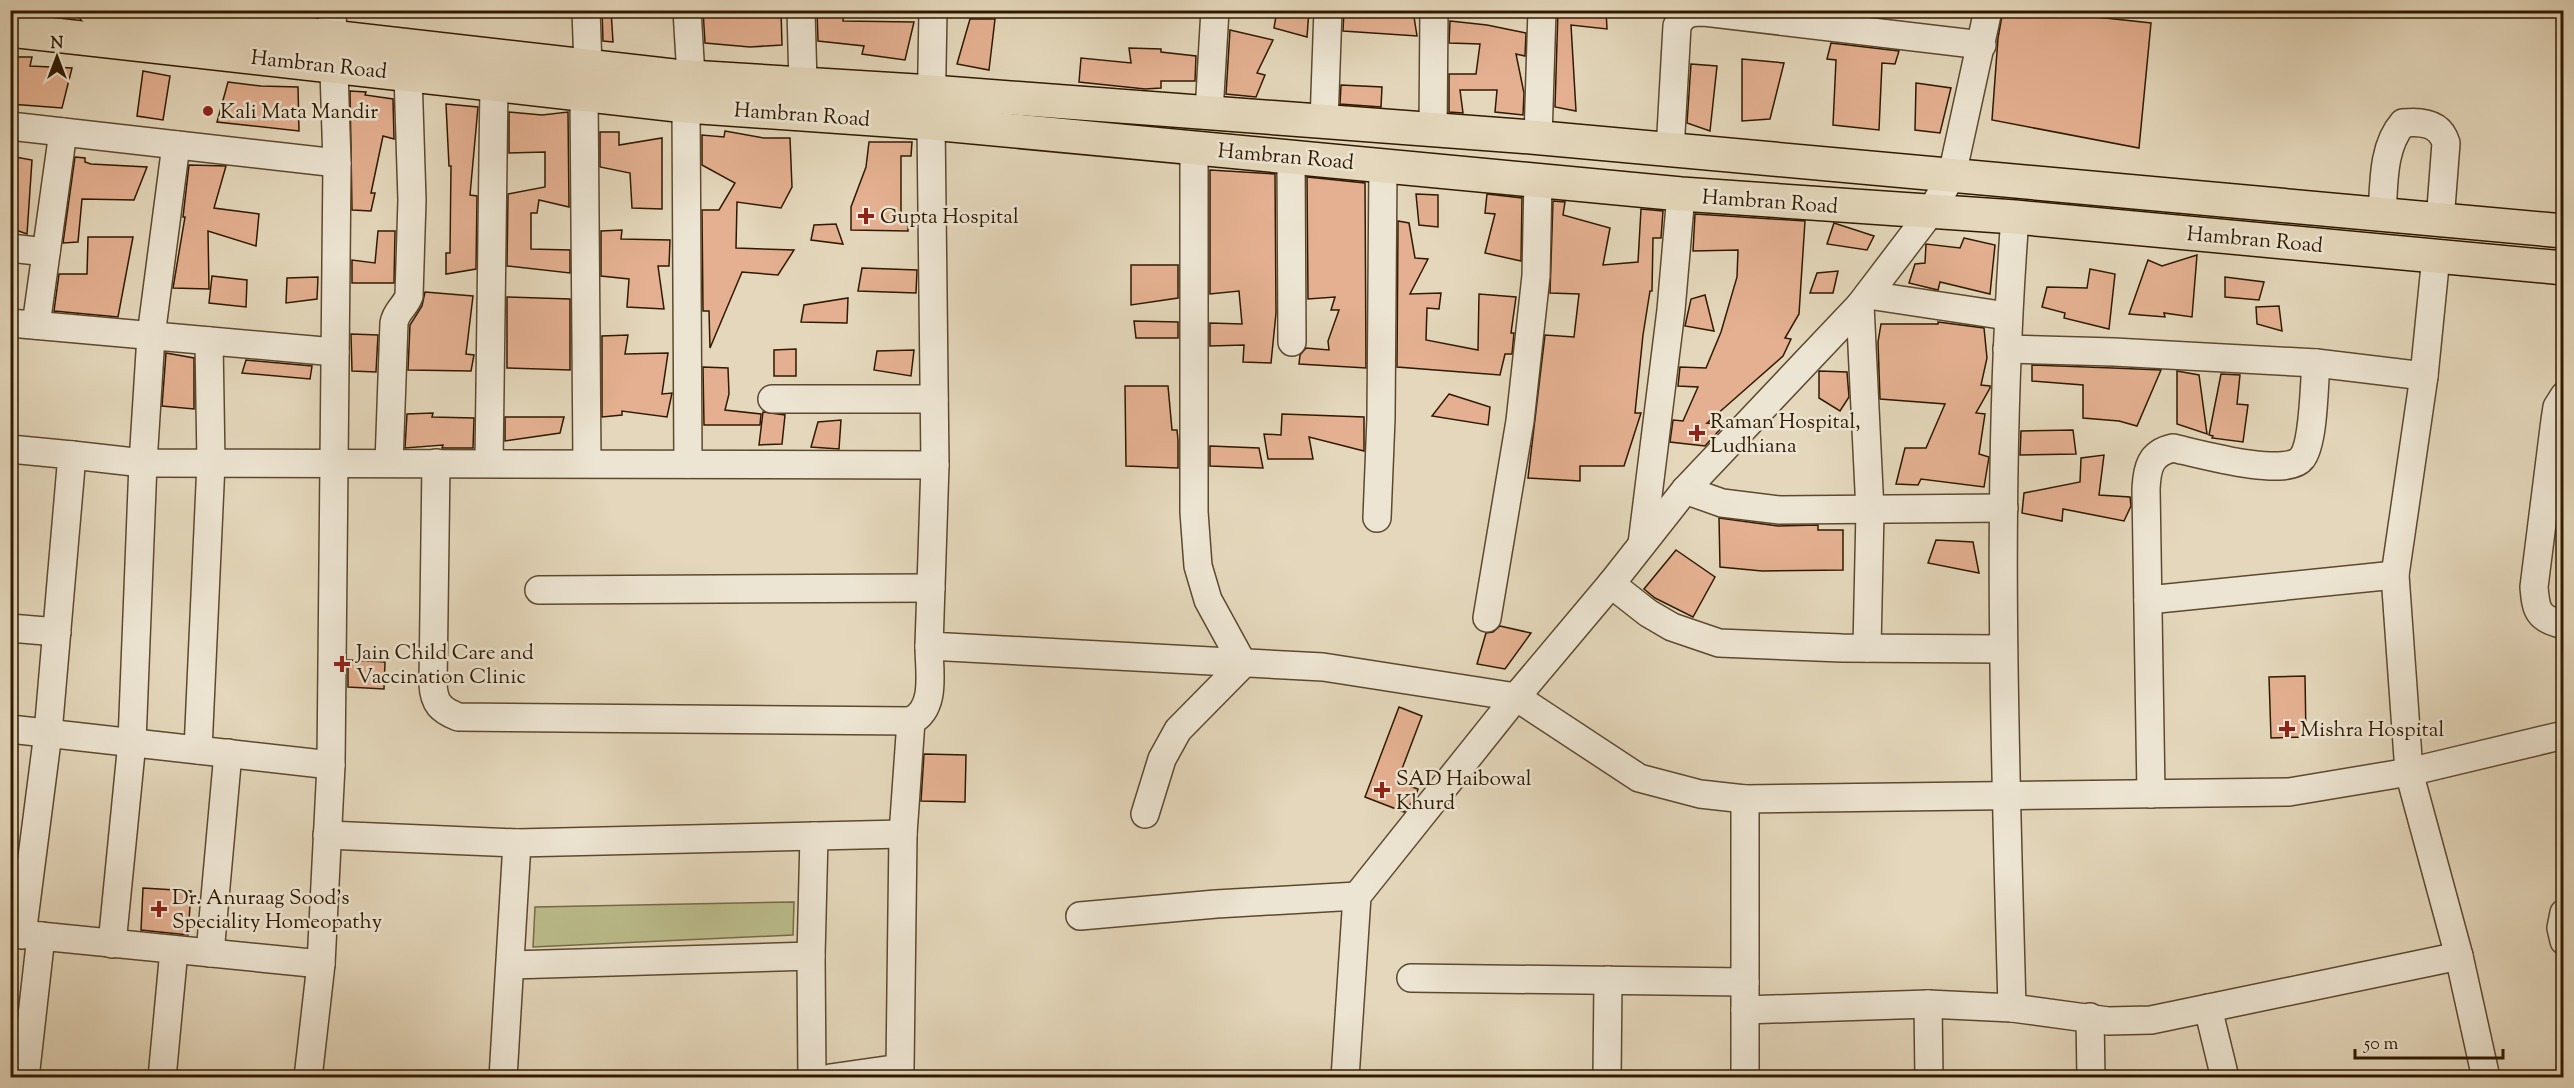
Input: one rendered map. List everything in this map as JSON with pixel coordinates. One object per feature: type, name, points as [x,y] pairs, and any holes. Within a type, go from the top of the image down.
[{"type":"main road","name":"Hambran Road","points":[[95,10],[334,38],[586,81],[688,92],[931,108],[1209,112],[1538,138],[2564,231]]},
{"type":"main road","name":"Hambran Road","points":[[10,30],[334,38],[408,75],[494,84],[586,81]]},
{"type":"main road","name":"Hambran Road","points":[[688,92],[803,84],[931,108],[1194,147],[1681,194],[2014,217],[2564,268]]},
{"type":"street","points":[[586,10],[587,463]]},
{"type":"street","points":[[687,10],[688,464]]},
{"type":"street","points":[[801,10],[803,84]]},
{"type":"street","points":[[436,463],[433,684],[437,704],[443,711],[458,717],[911,721],[922,714],[928,705],[935,465],[931,108],[933,10]]},
{"type":"street","points":[[1209,112],[1215,10]]},
{"type":"street","points":[[1324,122],[1328,10]]},
{"type":"street","points":[[1433,131],[1434,10]]},
{"type":"street","points":[[1538,138],[1542,10]]},
{"type":"street","points":[[1346,1077],[1357,896],[1685,490],[1864,300],[1930,213],[1952,175],[1988,10]]},
{"type":"street","points":[[1670,151],[1677,26],[1681,18],[1687,14],[1704,12],[1982,45]]},
{"type":"street","points":[[308,1077],[321,964],[331,765],[337,163],[334,38]]},
{"type":"street","points":[[389,463],[394,323],[397,313],[406,304],[409,296],[412,200],[408,75]]},
{"type":"street","points":[[489,463],[494,84]]},
{"type":"street","points":[[2382,216],[2385,173],[2394,134],[2403,123],[2417,122],[2434,126],[2443,134],[2446,143],[2440,221]]},
{"type":"street","points":[[10,126],[337,163]]},
{"type":"street","points":[[63,132],[46,252],[23,324],[335,352]]},
{"type":"street","points":[[112,944],[132,742],[143,463],[151,336],[176,145]]},
{"type":"street","points":[[1194,147],[1194,512],[1197,555],[1208,600],[1243,664]]},
{"type":"street","points":[[1291,157],[1292,342]]},
{"type":"street","points":[[1377,518],[1381,418],[1383,165]]},
{"type":"street","points":[[1487,618],[1521,410],[1536,276],[1538,180]]},
{"type":"street","points":[[1642,544],[1671,310],[1681,194]]},
{"type":"street","points":[[2012,1008],[2006,797],[2004,508],[2007,316],[2014,217]]},
{"type":"street","points":[[10,248],[46,252]]},
{"type":"street","points":[[2436,256],[2424,376],[2395,575],[2409,772],[2459,956],[2486,1077]]},
{"type":"street","points":[[1864,300],[2007,316]]},
{"type":"street","points":[[1864,300],[1870,511],[1867,648]]},
{"type":"street","points":[[198,750],[211,463],[209,341]]},
{"type":"street","points":[[2007,349],[2114,352],[2316,363],[2424,376]]},
{"type":"street","points":[[2151,794],[2147,470],[2152,458],[2161,451],[2173,448],[2260,466],[2280,466],[2302,459],[2308,445],[2316,363]]},
{"type":"street","points":[[2564,396],[2557,406],[2554,420],[2534,586],[2535,605],[2540,615],[2547,621],[2564,625]]},
{"type":"street","points":[[772,399],[934,399]]},
{"type":"street","points":[[10,449],[143,463],[935,465]]},
{"type":"street","points":[[25,1077],[25,935],[48,733],[72,455]]},
{"type":"street","points":[[1685,490],[1722,503],[1780,510],[1870,511],[2004,508]]},
{"type":"street","points":[[2148,600],[2395,575]]},
{"type":"street","points":[[1611,584],[1648,614],[1672,627],[1719,643],[1867,648],[2004,649]]},
{"type":"street","points":[[539,590],[931,588]]},
{"type":"street","points":[[10,628],[57,632]]},
{"type":"street","points":[[929,646],[1323,667],[1516,697],[1639,778],[1700,794],[1745,799],[2289,792],[2409,772],[2564,735]]},
{"type":"street","points":[[1145,814],[1162,759],[1178,730],[1243,664]]},
{"type":"street","points":[[830,1077],[901,1073],[903,834],[911,721]]},
{"type":"street","points":[[10,729],[331,765]]},
{"type":"street","points":[[210,953],[228,753]]},
{"type":"street","points":[[1745,799],[1745,1077]]},
{"type":"street","points":[[327,836],[518,843],[903,834]]},
{"type":"street","points":[[812,1077],[811,956],[814,836]]},
{"type":"street","points":[[503,1077],[518,843]]},
{"type":"street","points":[[1080,916],[1357,896]]},
{"type":"street","points":[[2564,913],[2561,928],[2564,941]]},
{"type":"street","points":[[25,935],[321,964]]},
{"type":"street","points":[[162,1077],[174,950]]},
{"type":"street","points":[[512,964],[811,956]]},
{"type":"street","points":[[1745,1010],[1928,1004],[2012,1008],[2108,1021],[2151,1020],[2459,956]]},
{"type":"street","points":[[1411,978],[1745,982]]},
{"type":"street","points":[[1607,1077],[1608,980]]},
{"type":"street","points":[[1928,1004],[1929,1077]]},
{"type":"street","points":[[2208,1008],[2225,1077]]},
{"type":"street","points":[[2090,1017],[2091,1077]]},
{"type":"green space","points":[[794,902],[793,935],[533,947],[535,907]]},
{"type":"building","points":[[602,10],[611,10],[613,42],[603,41]]},
{"type":"building","points":[[703,10],[781,10],[782,45],[750,47],[705,43]]},
{"type":"building","points":[[817,10],[844,10],[843,21],[914,22],[905,60],[862,54],[864,46],[818,41]]},
{"type":"building","points":[[1277,10],[1309,10],[1307,37],[1274,28]]},
{"type":"building","points":[[1558,10],[1606,10],[1607,29],[1571,25],[1576,111],[1555,107]]},
{"type":"building","points":[[2003,10],[2032,10],[2151,23],[2139,148],[1992,120],[1998,38]]},
{"type":"building","points":[[1344,11],[1414,17],[1417,36],[1343,31]]},
{"type":"building","points":[[970,19],[995,19],[989,70],[957,64]]},
{"type":"building","points":[[1450,21],[1487,25],[1526,33],[1525,56],[1516,54],[1524,93],[1523,115],[1495,112],[1497,90],[1460,90],[1463,113],[1449,112],[1449,74],[1476,74],[1480,44],[1449,43]]},
{"type":"building","points":[[1230,30],[1273,40],[1257,73],[1265,75],[1256,97],[1226,94]]},
{"type":"building","points":[[1831,43],[1899,51],[1895,64],[1882,63],[1879,130],[1833,125],[1836,60],[1827,59]]},
{"type":"building","points":[[1129,48],[1161,49],[1161,52],[1196,56],[1195,81],[1161,81],[1161,88],[1145,89],[1079,82],[1081,58],[1131,63]]},
{"type":"building","points":[[10,57],[32,57],[30,66],[72,68],[62,108],[10,104]]},
{"type":"building","points":[[1742,59],[1784,63],[1770,119],[1742,121]]},
{"type":"building","points":[[1691,64],[1717,66],[1710,131],[1687,123]]},
{"type":"building","points":[[143,71],[170,76],[163,120],[137,116]]},
{"type":"building","points":[[228,82],[298,87],[299,131],[217,122]]},
{"type":"building","points":[[1916,83],[1951,88],[1940,133],[1915,130]]},
{"type":"building","points":[[1341,85],[1382,87],[1381,107],[1340,104]]},
{"type":"building","points":[[350,91],[366,92],[365,95],[393,99],[394,139],[383,136],[371,193],[375,193],[371,211],[352,210]]},
{"type":"building","points":[[446,104],[478,107],[470,195],[477,196],[476,269],[446,274],[446,253],[450,253],[451,166],[449,166]]},
{"type":"building","points":[[509,112],[542,115],[568,112],[569,207],[539,200],[537,213],[531,213],[531,249],[570,250],[570,273],[507,266],[508,194],[545,187],[545,152],[509,153]]},
{"type":"building","points":[[725,131],[764,138],[790,138],[792,187],[781,208],[737,202],[736,248],[794,250],[778,275],[742,272],[710,348],[709,311],[703,311],[702,210],[719,210],[735,183],[702,165],[702,135],[724,137]]},
{"type":"building","points":[[600,132],[619,132],[619,145],[662,138],[662,209],[632,208],[630,173],[600,167]]},
{"type":"building","points":[[869,142],[912,142],[911,156],[901,156],[901,214],[908,214],[908,231],[851,230],[851,207],[866,167]]},
{"type":"building","points":[[10,156],[32,160],[27,234],[10,228]]},
{"type":"building","points":[[75,157],[85,158],[85,162],[91,164],[147,167],[134,200],[82,199],[78,242],[63,243]]},
{"type":"building","points":[[189,165],[226,166],[214,208],[259,214],[256,246],[208,231],[209,289],[173,288],[185,217],[183,217]]},
{"type":"building","points":[[1210,170],[1275,174],[1276,313],[1271,363],[1243,362],[1244,345],[1210,346],[1210,323],[1242,324],[1239,291],[1210,294]]},
{"type":"building","points":[[1307,177],[1365,183],[1366,368],[1299,364],[1300,355],[1306,348],[1329,350],[1328,341],[1339,310],[1331,310],[1335,297],[1308,299]]},
{"type":"building","points":[[1416,194],[1438,195],[1438,227],[1419,225]]},
{"type":"building","points":[[1487,194],[1522,198],[1521,261],[1485,253],[1495,214],[1485,213]]},
{"type":"building","points":[[1553,201],[1565,202],[1563,215],[1610,228],[1603,265],[1638,262],[1641,209],[1663,211],[1661,238],[1653,238],[1652,291],[1650,291],[1643,335],[1635,413],[1641,413],[1624,466],[1580,466],[1580,481],[1528,478],[1545,335],[1574,337],[1579,294],[1550,293]]},
{"type":"building","points":[[1695,214],[1805,221],[1799,314],[1785,338],[1791,339],[1783,356],[1707,423],[1725,424],[1705,446],[1670,442],[1673,420],[1683,421],[1698,387],[1678,386],[1680,367],[1706,368],[1721,332],[1737,277],[1738,250],[1693,251]]},
{"type":"building","points":[[1398,221],[1409,223],[1415,258],[1428,259],[1410,294],[1441,293],[1439,309],[1427,308],[1426,340],[1478,350],[1479,294],[1516,297],[1511,333],[1514,333],[1512,354],[1505,354],[1500,375],[1397,367]]},
{"type":"building","points":[[1834,223],[1874,236],[1867,250],[1827,244]]},
{"type":"building","points":[[836,224],[843,244],[811,240],[814,225]]},
{"type":"building","points":[[622,230],[621,239],[670,240],[669,266],[658,266],[664,309],[627,307],[629,279],[601,276],[601,231]]},
{"type":"building","points":[[378,231],[395,231],[394,283],[352,283],[352,260],[375,263]]},
{"type":"building","points":[[88,237],[133,237],[118,317],[54,311],[59,274],[87,274]]},
{"type":"building","points":[[1964,238],[1995,245],[1990,294],[1940,282],[1938,290],[1909,283],[1915,264],[1925,263],[1926,244],[1960,248]]},
{"type":"building","points":[[2197,255],[2192,317],[2164,313],[2165,317],[2129,314],[2148,260],[2162,266]]},
{"type":"building","points":[[1131,265],[1178,265],[1178,298],[1131,305]]},
{"type":"building","points":[[862,268],[917,270],[916,293],[858,291]]},
{"type":"building","points":[[2090,269],[2115,274],[2109,329],[2064,318],[2065,313],[2042,307],[2047,287],[2087,288]]},
{"type":"building","points":[[1838,271],[1833,293],[1810,293],[1817,273]]},
{"type":"building","points":[[212,276],[247,280],[246,307],[209,303]]},
{"type":"building","points":[[318,277],[317,299],[286,303],[287,278]]},
{"type":"building","points":[[2225,277],[2264,282],[2259,300],[2225,297]]},
{"type":"building","points":[[425,292],[473,296],[466,354],[474,355],[471,371],[408,370],[410,325],[422,306]]},
{"type":"building","points":[[1705,295],[1714,331],[1685,326],[1691,299]]},
{"type":"building","points":[[507,297],[570,299],[570,370],[507,368]]},
{"type":"building","points":[[848,298],[847,323],[801,322],[804,305]]},
{"type":"building","points":[[2279,306],[2282,331],[2257,324],[2256,307]]},
{"type":"building","points":[[1134,321],[1178,322],[1178,338],[1136,338]]},
{"type":"building","points":[[1938,322],[1984,328],[1987,358],[1981,385],[1990,386],[1990,388],[1976,413],[1985,414],[1979,454],[1989,457],[1984,487],[1921,479],[1918,485],[1896,484],[1905,448],[1926,448],[1945,404],[1880,399],[1878,342],[1881,324],[1938,324]]},
{"type":"building","points":[[351,334],[378,335],[376,372],[352,371]]},
{"type":"building","points":[[628,335],[625,354],[668,353],[662,394],[672,393],[667,417],[622,411],[622,415],[602,417],[602,336]]},
{"type":"building","points":[[796,349],[796,376],[774,376],[774,350]]},
{"type":"building","points":[[914,350],[911,376],[874,370],[877,351]]},
{"type":"building","points":[[166,353],[194,358],[194,409],[162,406]]},
{"type":"building","points":[[246,360],[312,366],[310,379],[242,373]]},
{"type":"building","points":[[2032,365],[2161,370],[2137,426],[2119,421],[2083,418],[2083,385],[2032,381]]},
{"type":"building","points":[[703,367],[728,368],[729,394],[725,410],[761,414],[760,425],[704,425]]},
{"type":"building","points":[[1819,371],[1847,372],[1849,397],[1840,411],[1819,398]]},
{"type":"building","points":[[2177,371],[2199,375],[2207,434],[2177,424]]},
{"type":"building","points":[[2221,374],[2240,375],[2237,404],[2248,405],[2243,442],[2212,438],[2213,436],[2209,435]]},
{"type":"building","points":[[1125,386],[1168,386],[1172,430],[1177,430],[1178,468],[1126,466]]},
{"type":"building","points":[[1449,394],[1490,407],[1488,425],[1432,416]]},
{"type":"building","points":[[763,412],[785,415],[782,444],[759,445]]},
{"type":"building","points":[[433,413],[432,417],[474,418],[473,448],[442,448],[443,445],[405,448],[407,414]]},
{"type":"building","points":[[1282,414],[1364,417],[1364,451],[1309,437],[1313,459],[1268,459],[1264,434],[1281,435]]},
{"type":"building","points":[[505,417],[564,417],[560,433],[505,441]]},
{"type":"building","points":[[841,420],[839,449],[811,447],[818,422]]},
{"type":"building","points":[[2073,430],[2076,454],[2020,455],[2021,431]]},
{"type":"building","points":[[1210,446],[1259,448],[1263,468],[1210,466]]},
{"type":"building","points":[[2104,455],[2099,495],[2130,497],[2131,506],[2124,521],[2063,509],[2062,521],[2022,513],[2024,493],[2080,482],[2081,458]]},
{"type":"building","points":[[1719,518],[1778,526],[1818,525],[1818,530],[1843,530],[1843,570],[1762,571],[1720,567]]},
{"type":"building","points":[[1936,540],[1973,542],[1979,573],[1928,563]]},
{"type":"building","points":[[1676,550],[1715,577],[1693,617],[1655,598],[1644,589]]},
{"type":"building","points":[[1500,626],[1531,633],[1505,669],[1477,664],[1486,633],[1493,632]]},
{"type":"building","points":[[348,660],[385,662],[384,689],[348,687]]},
{"type":"building","points":[[2305,676],[2306,737],[2271,738],[2269,677]]},
{"type":"building","points":[[1399,707],[1422,716],[1397,782],[1418,789],[1415,798],[1404,812],[1365,797]]},
{"type":"building","points":[[924,754],[966,755],[965,802],[921,801]]},
{"type":"building","points":[[143,888],[191,891],[188,935],[141,930]]},
{"type":"place","name":"Kali Mata Mandir","points":[[208,111]]},
{"type":"place","name":"Gupta Hospital","points":[[866,216]]},
{"type":"place","name":"Raman Hospital, Ludhiana","points":[[1697,433]]},
{"type":"place","name":"Jain Child Care and Vaccination Clinic","points":[[342,664]]},
{"type":"place","name":"Mishra Hospital","points":[[2287,729]]},
{"type":"place","name":"SAD Haibowal Khurd","points":[[1382,790]]},
{"type":"place","name":"Dr. Anuraag Sood's Speciality Homeopathy","points":[[159,909]]}]
